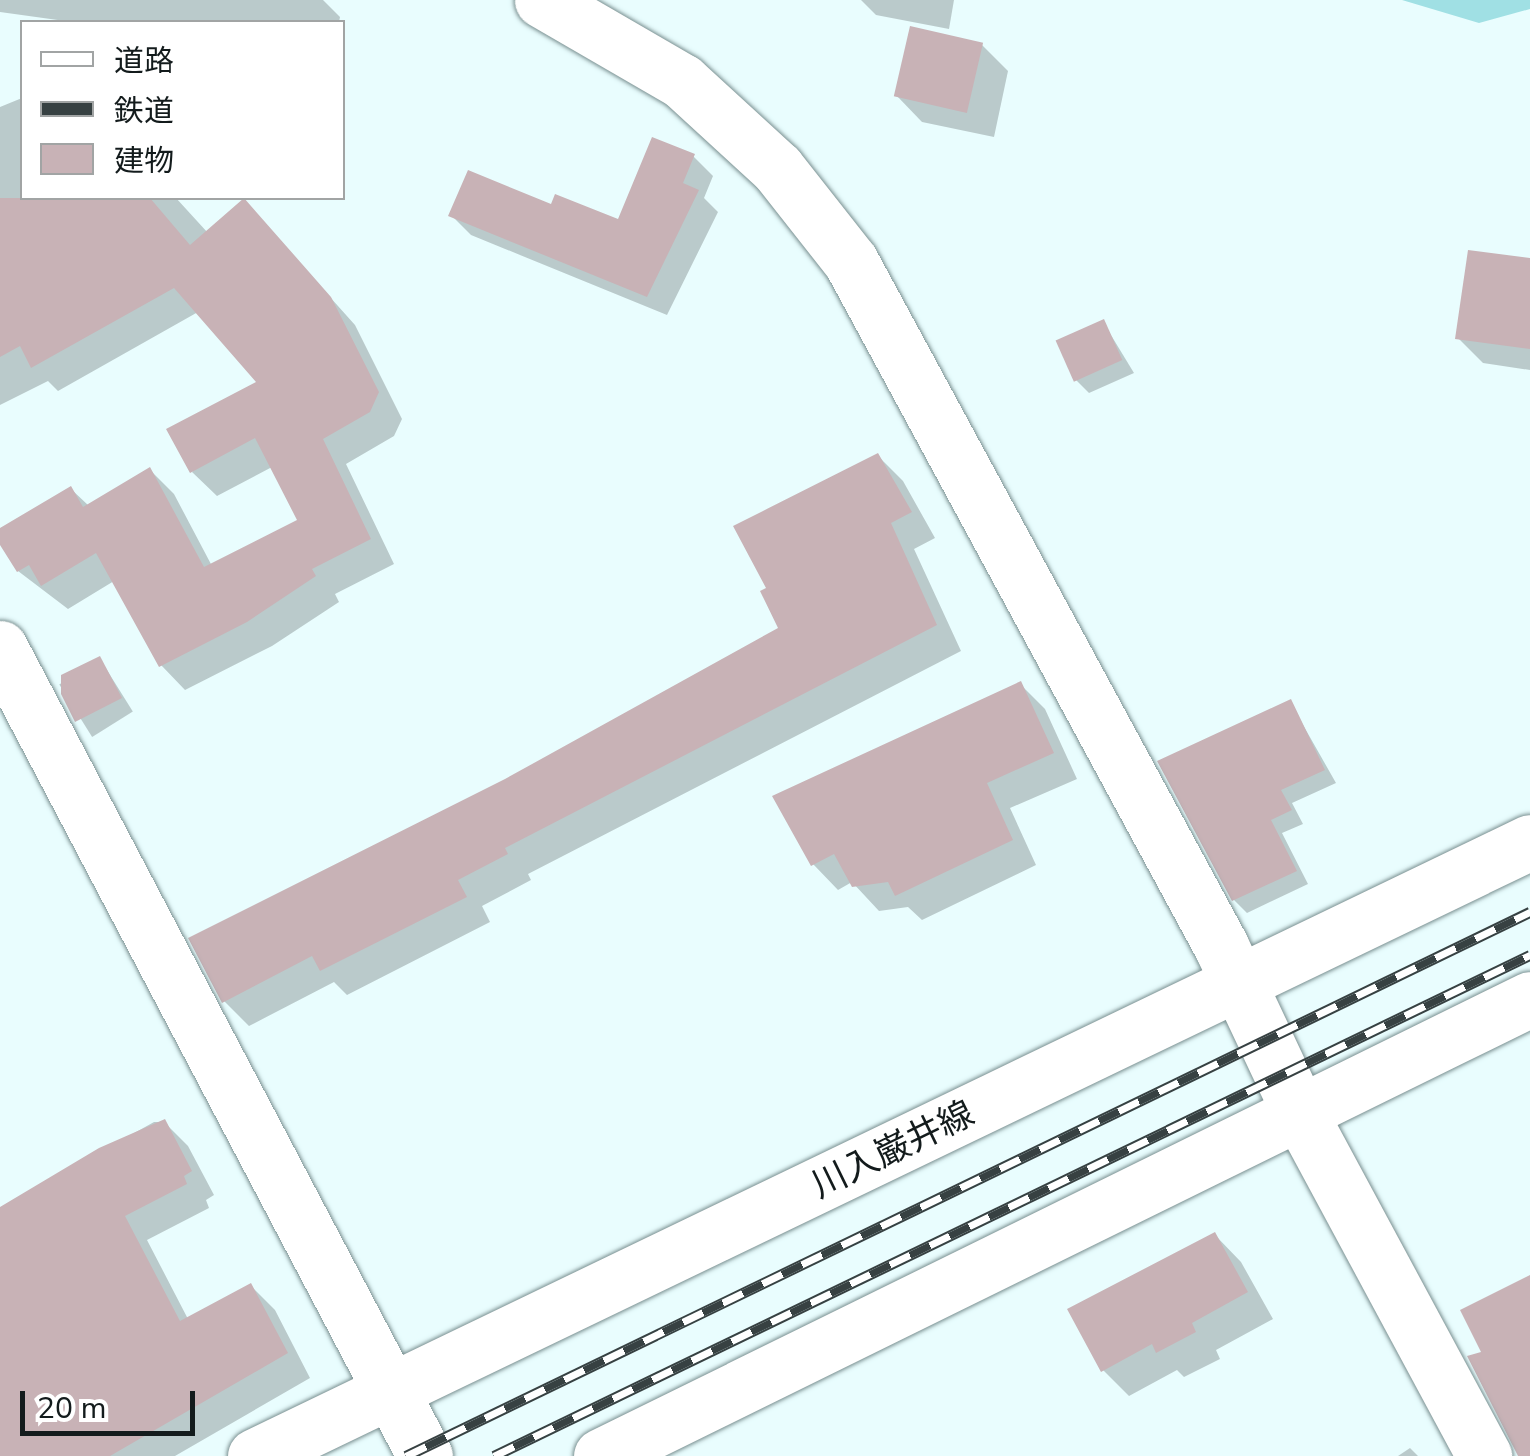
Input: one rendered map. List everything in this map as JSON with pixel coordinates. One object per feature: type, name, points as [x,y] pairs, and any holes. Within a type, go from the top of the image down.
[{"type":"street","points":[[542,0],[682,81],[777,168],[851,262],[1240,983],[1298,1110],[1484,1456]]},
{"type":"street","points":[[0,648],[425,1456]]},
{"type":"street","name":"川入巌井線","points":[[254,1456],[1530,842]]},
{"type":"street","points":[[601,1456],[1530,999]]},
{"type":"shaded area","points":[[1402,0],[1530,0],[1530,9],[1479,23]]},
{"type":"building","points":[[910,26],[983,43],[967,113],[894,96]]},
{"type":"building","points":[[652,137],[695,154],[683,183],[699,190],[647,297],[448,216],[468,170],[551,204],[555,194],[618,219]]},
{"type":"building","points":[[0,198],[152,200],[190,245],[246,200],[331,297],[379,392],[370,412],[323,439],[371,539],[312,569],[316,576],[247,622],[159,667],[96,553],[41,586],[29,565],[17,572],[0,545],[0,528],[71,486],[83,507],[150,467],[204,567],[297,520],[255,438],[190,473],[166,429],[256,382],[174,288],[31,368],[20,346],[0,357]]},
{"type":"building","points":[[1468,250],[1530,258],[1530,349],[1455,339]]},
{"type":"building","points":[[1104,319],[1122,360],[1074,382],[1056,341]]},
{"type":"building","points":[[878,453],[912,512],[891,523],[937,625],[505,848],[508,854],[458,880],[467,897],[320,971],[312,956],[222,1003],[188,938],[505,779],[778,628],[760,591],[766,588],[733,526]]},
{"type":"building","points":[[100,656],[122,698],[75,722],[61,694],[61,675]]},
{"type":"building","points":[[1021,681],[1054,753],[987,783],[1013,840],[895,896],[888,882],[852,887],[834,854],[811,866],[772,796]]},
{"type":"building","points":[[1291,699],[1325,770],[1281,790],[1292,810],[1271,820],[1297,871],[1232,901],[1157,761]]},
{"type":"building","points":[[165,1119],[192,1171],[184,1176],[187,1184],[125,1216],[180,1321],[251,1283],[288,1353],[110,1456],[0,1456],[0,1207],[99,1148]]},
{"type":"building","points":[[1215,1232],[1248,1292],[1192,1323],[1196,1332],[1156,1353],[1152,1344],[1101,1372],[1067,1309]]},
{"type":"building","points":[[1530,1275],[1530,1456],[1518,1456],[1467,1356],[1481,1352],[1460,1310]]},
{"type":"railway","points":[[406,1456],[1530,912]]},
{"type":"railway","points":[[494,1456],[1530,955]]}]
